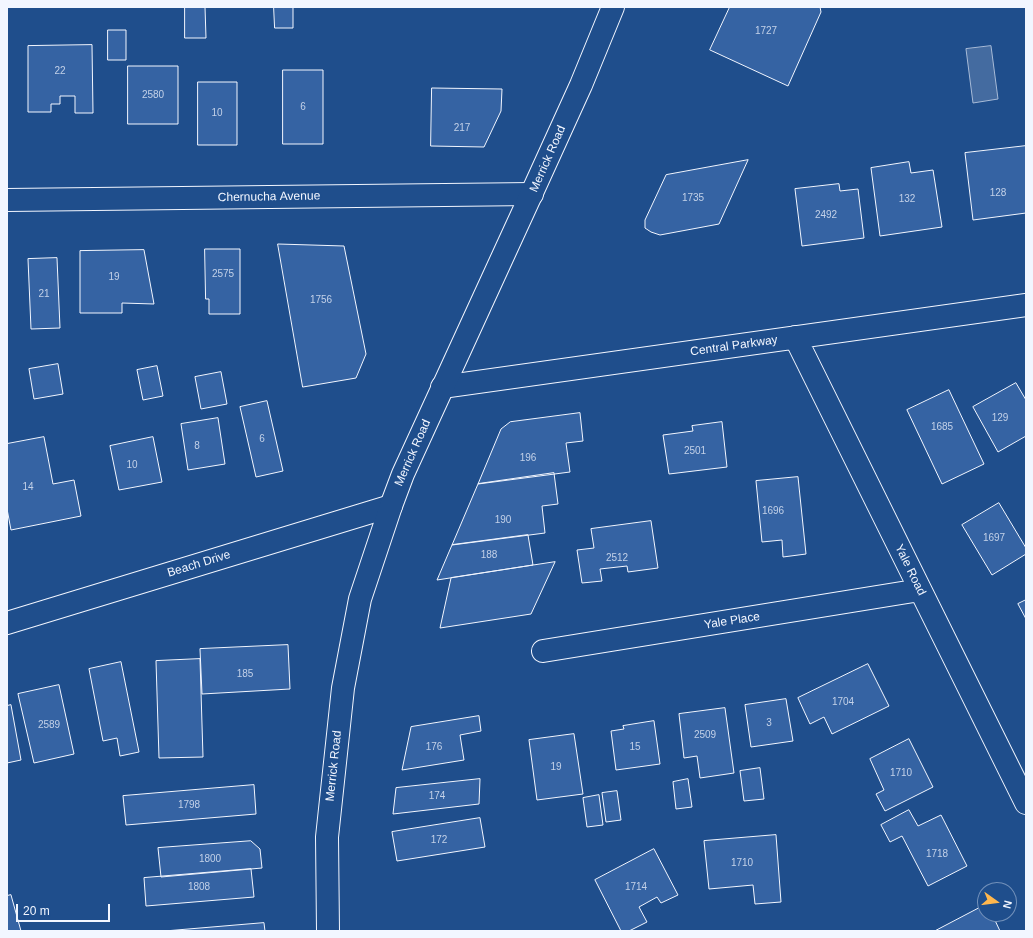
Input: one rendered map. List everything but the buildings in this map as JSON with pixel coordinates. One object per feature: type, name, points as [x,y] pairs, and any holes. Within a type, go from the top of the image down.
[{"type":"street","name":"Merrick Road","points":[[328,931],[327,837],[343,688],[360,599],[403,474],[532,194],[614,7]]},
{"type":"street","name":"Chernucha Avenue","points":[[7,200],[532,194]]},
{"type":"street","name":"Central Parkway","points":[[442,387],[1026,305]]},
{"type":"street","name":"Yale Road","points":[[795,337],[1026,803]]},
{"type":"street","name":"Beach Drive","points":[[7,623],[391,506]]},
{"type":"street","name":"Yale Place","points":[[543,651],[920,590]]},
{"type":"water","points":[[991,46],[998,99],[973,103],[966,49]]}]
